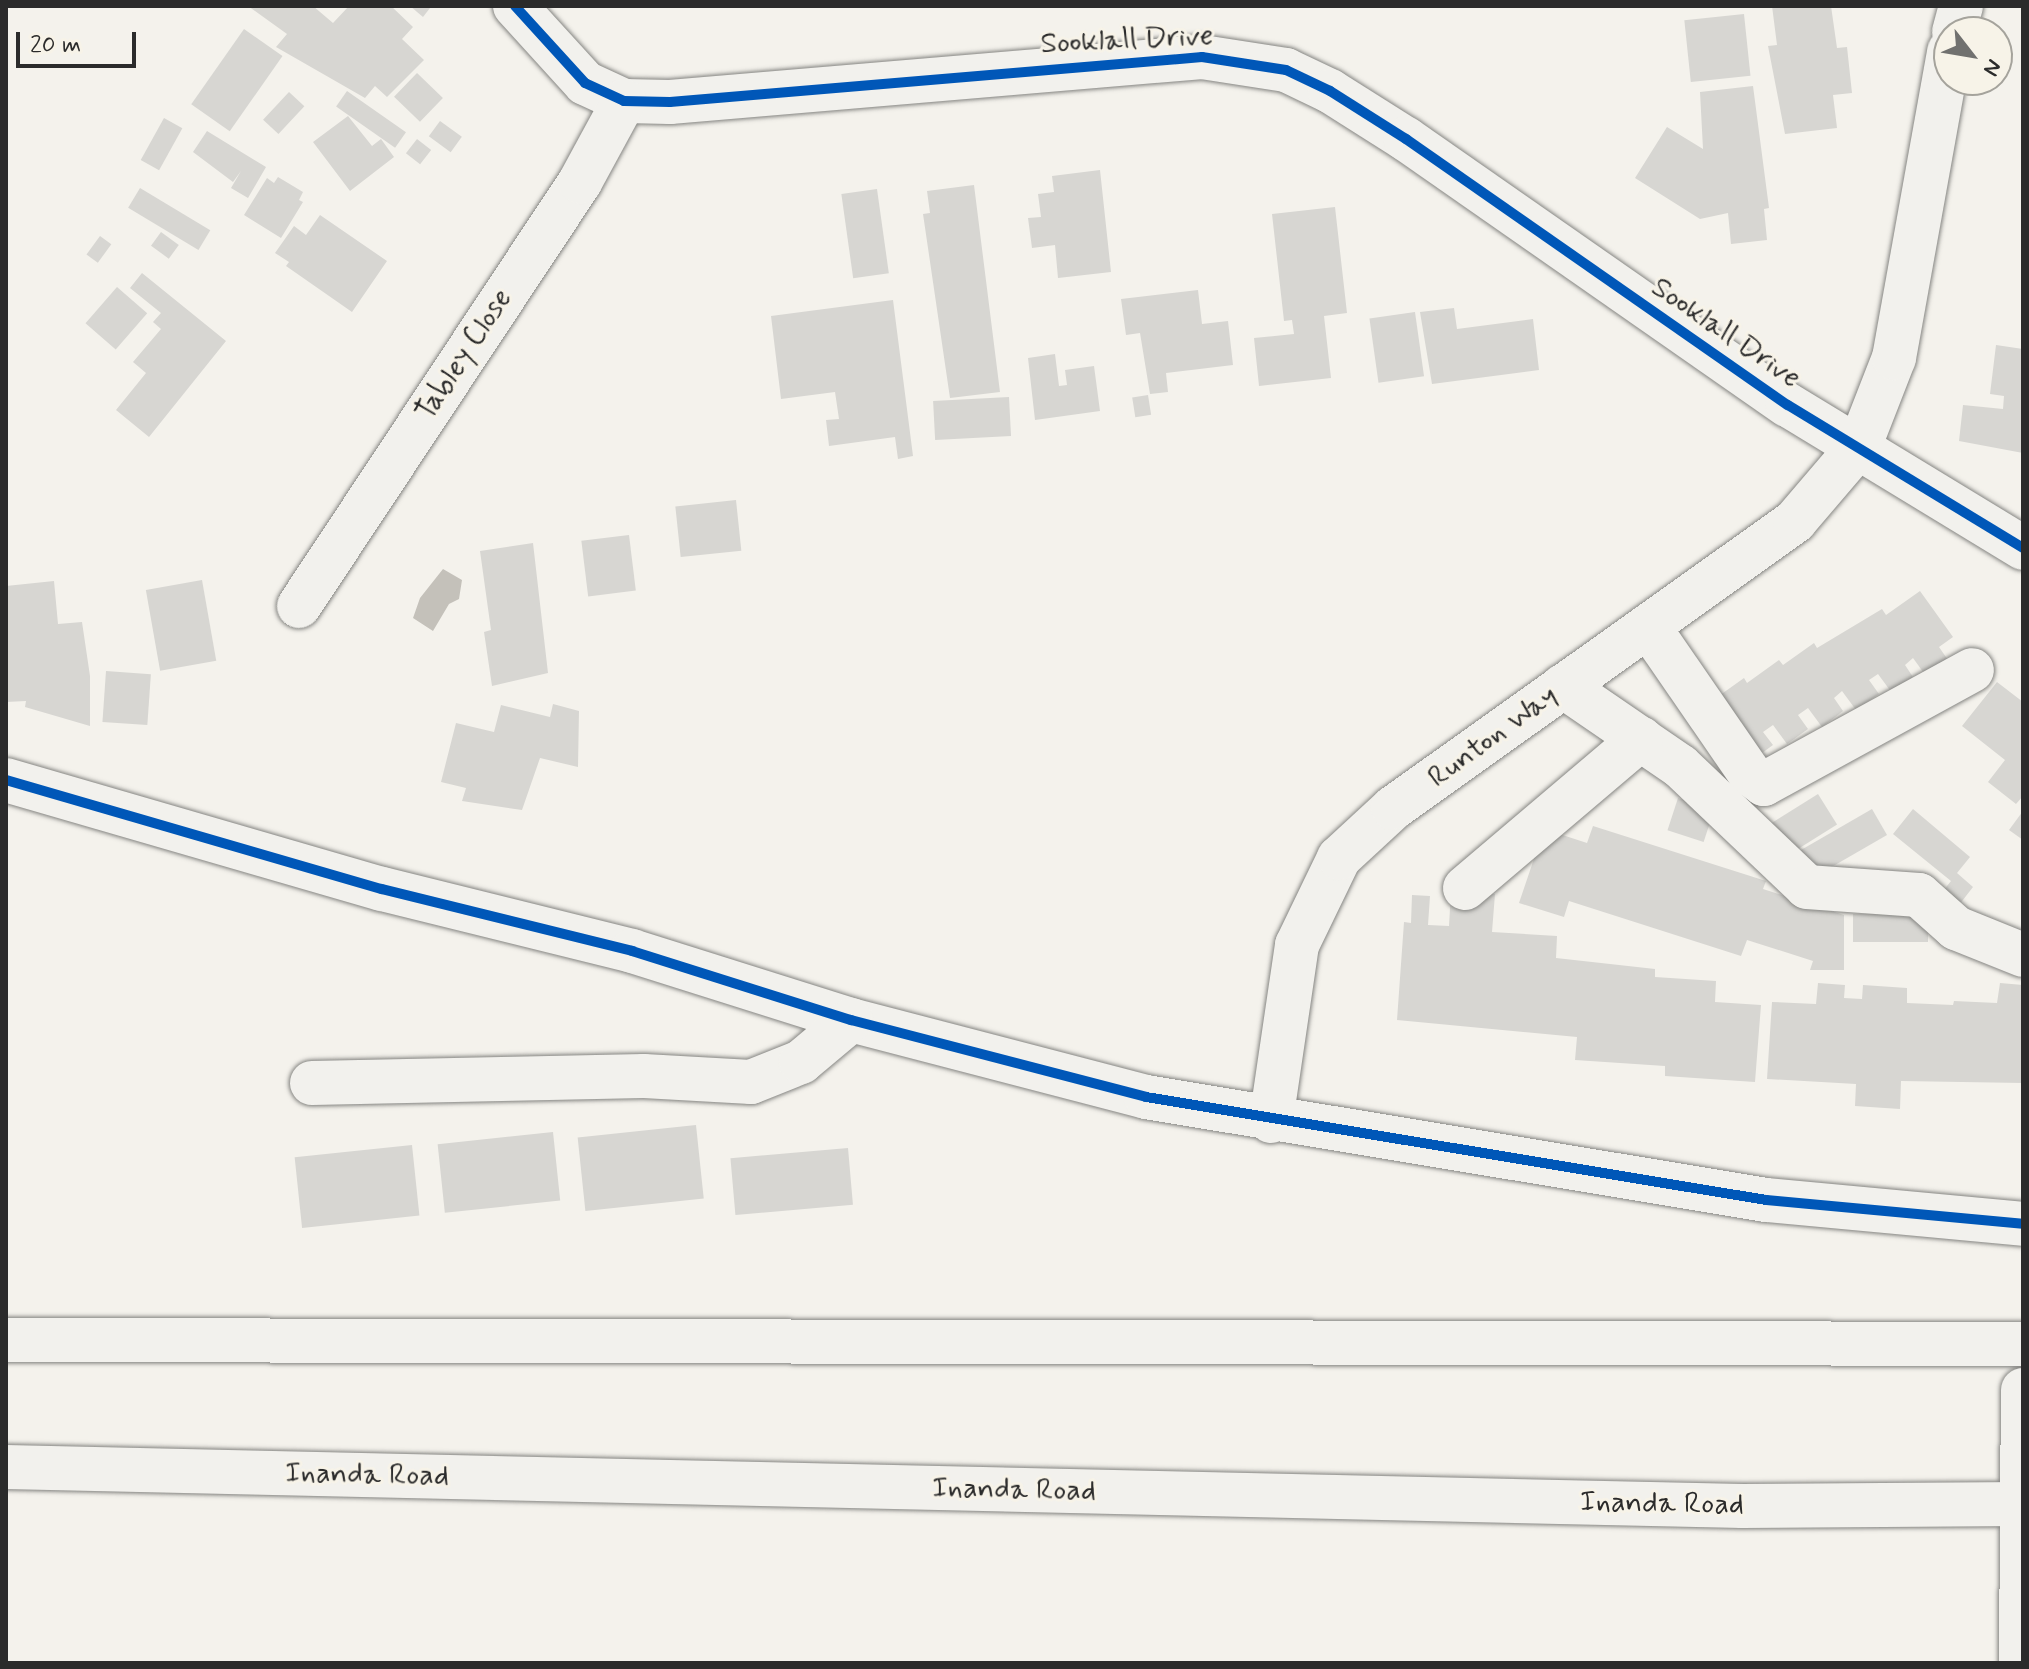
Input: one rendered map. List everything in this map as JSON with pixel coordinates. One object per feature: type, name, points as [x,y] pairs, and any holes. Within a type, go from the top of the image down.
[{"type":"street","name":"Sooklall Drive","points":[[515,6],[585,83],[624,101],[670,102],[1202,57],[1286,70],[1330,91],[1406,139],[1788,405],[1860,445],[2023,548]]},
{"type":"street","points":[[1860,445],[1894,358],[1941,96]]},
{"type":"street","name":"Tabley Close","points":[[299,606],[580,182],[624,101]]},
{"type":"street","name":"Runton Way","points":[[1271,1121],[1297,945],[1339,858],[1393,808],[1795,521],[1860,445]]},
{"type":"street","points":[[1648,626],[1750,774],[1764,784],[1972,670]]},
{"type":"street","points":[[1563,686],[1680,766],[1807,887],[1919,895],[1956,928],[2023,955]]},
{"type":"street","points":[[1465,888],[1641,739]]},
{"type":"street","points":[[6,780],[382,889],[632,951],[851,1020],[1146,1097],[1271,1121],[1766,1200],[2023,1224]]},
{"type":"street","points":[[312,1083],[644,1076],[751,1082],[801,1062],[851,1020]]},
{"type":"street","points":[[6,1340],[2023,1344]]},
{"type":"street","points":[[2021,1663],[2023,1390]]},
{"type":"street","name":"Inanda Road","points":[[6,1467],[1743,1506],[2021,1504]]},
{"type":"shaded area","points":[[443,569],[462,580],[459,599],[449,604],[433,631],[413,618],[420,598]]},
{"type":"building","points":[[248,6],[313,6],[333,23],[349,6],[391,6],[413,27],[402,39],[424,60],[387,97],[375,86],[365,98],[276,47],[287,34]]},
{"type":"building","points":[[410,6],[428,6],[430,8],[423,17]]},
{"type":"building","points":[[1772,6],[1831,6],[1837,48],[1847,47],[1852,93],[1833,95],[1837,128],[1785,134],[1768,46],[1777,45]]},
{"type":"building","points":[[1744,14],[1750,76],[1691,82],[1684,20]]},
{"type":"building","points":[[244,29],[283,56],[230,131],[191,104]]},
{"type":"building","points":[[417,73],[443,98],[420,122],[394,97]]},
{"type":"building","points":[[1753,86],[1769,208],[1764,209],[1767,240],[1731,244],[1728,213],[1700,219],[1635,178],[1667,127],[1703,149],[1700,92]]},
{"type":"building","points":[[347,91],[406,132],[395,148],[336,107]]},
{"type":"building","points":[[289,92],[304,106],[278,134],[263,120]]},
{"type":"building","points":[[348,116],[372,146],[381,139],[394,157],[350,191],[313,142]]},
{"type":"building","points":[[164,118],[182,128],[159,170],[141,160]]},
{"type":"building","points":[[440,121],[462,137],[451,152],[429,136]]},
{"type":"building","points":[[207,131],[266,167],[248,198],[231,188],[241,171],[233,182],[193,152]]},
{"type":"building","points":[[417,139],[431,150],[420,164],[406,153]]},
{"type":"building","points":[[1100,170],[1111,272],[1058,278],[1055,245],[1032,248],[1028,218],[1041,217],[1038,194],[1054,192],[1052,176]]},
{"type":"building","points":[[278,177],[303,192],[299,200],[303,202],[281,238],[244,215],[267,178],[274,183]]},
{"type":"building","points":[[974,185],[1000,392],[950,398],[923,214],[930,213],[927,191]]},
{"type":"building","points":[[140,188],[210,230],[198,250],[128,208]]},
{"type":"building","points":[[877,189],[889,273],[853,278],[841,194]]},
{"type":"building","points":[[1335,207],[1347,313],[1324,316],[1331,378],[1259,386],[1254,338],[1294,334],[1292,320],[1284,321],[1272,214]]},
{"type":"building","points":[[320,215],[387,261],[352,312],[286,266],[289,262],[275,253],[294,226],[306,235]]},
{"type":"building","points":[[161,232],[179,245],[169,259],[151,246]]},
{"type":"building","points":[[100,236],[111,244],[98,263],[86,255]]},
{"type":"building","points":[[142,273],[226,341],[149,437],[116,410],[146,373],[133,362],[161,329],[153,322],[161,313],[130,288]]},
{"type":"building","points":[[117,287],[147,313],[116,349],[86,323]]},
{"type":"building","points":[[1198,290],[1202,324],[1228,321],[1233,365],[1166,373],[1168,392],[1150,394],[1140,333],[1126,335],[1121,299]]},
{"type":"building","points":[[893,300],[913,456],[898,459],[895,437],[829,446],[826,420],[839,419],[835,392],[781,399],[771,316]]},
{"type":"building","points":[[1454,308],[1457,329],[1533,319],[1539,370],[1432,384],[1420,312]]},
{"type":"building","points":[[1415,312],[1424,376],[1378,383],[1369,318]]},
{"type":"building","points":[[1996,345],[2023,349],[2023,453],[1959,441],[1963,405],[2003,409],[2004,396],[1990,394]]},
{"type":"building","points":[[1055,354],[1059,386],[1067,385],[1065,370],[1094,366],[1100,411],[1035,420],[1028,358]]},
{"type":"building","points":[[1148,395],[1151,415],[1135,417],[1132,398]]},
{"type":"building","points":[[1009,397],[1011,436],[935,440],[933,401]]},
{"type":"building","points":[[736,500],[741,551],[681,557],[675,506]]},
{"type":"building","points":[[629,535],[636,591],[588,596],[581,541]]},
{"type":"building","points":[[533,543],[548,673],[492,686],[484,632],[491,630],[480,551]]},
{"type":"building","points":[[202,580],[216,661],[160,671],[146,590]]},
{"type":"building","points":[[54,581],[58,624],[82,622],[90,676],[90,726],[25,707],[26,701],[6,702],[6,586]]},
{"type":"building","points":[[1920,591],[1953,637],[1939,647],[1948,660],[1926,676],[1913,658],[1905,665],[1913,677],[1892,693],[1878,674],[1869,680],[1879,694],[1856,710],[1842,691],[1834,698],[1843,711],[1822,727],[1808,708],[1798,715],[1808,729],[1787,744],[1773,725],[1763,732],[1773,745],[1751,761],[1709,703],[1744,678],[1747,683],[1779,660],[1783,665],[1814,643],[1817,648],[1882,609],[1886,615]]},
{"type":"building","points":[[106,671],[151,674],[147,725],[102,722]]},
{"type":"building","points":[[1997,682],[2023,702],[2023,796],[2016,804],[1988,782],[2005,760],[1962,726]]},
{"type":"building","points":[[553,704],[579,711],[578,767],[540,758],[522,810],[462,801],[466,788],[441,782],[456,723],[494,732],[501,705],[550,717]]},
{"type":"building","points":[[1818,794],[1837,825],[1790,854],[1771,824]]},
{"type":"building","points":[[1678,798],[1714,810],[1704,842],[1667,830]]},
{"type":"building","points":[[1872,809],[1887,835],[1811,879],[1796,853]]},
{"type":"building","points":[[1913,809],[1970,857],[1957,873],[1973,887],[1952,914],[1935,901],[1951,881],[1893,834]]},
{"type":"building","points":[[2023,811],[2023,840],[2009,830]]},
{"type":"building","points":[[1593,826],[1766,881],[1763,889],[1844,915],[1844,970],[1810,970],[1813,961],[1747,940],[1741,956],[1569,901],[1564,917],[1519,903],[1544,829],[1587,843]]},
{"type":"building","points":[[1451,891],[1495,894],[1492,932],[1557,936],[1556,958],[1655,969],[1655,977],[1716,981],[1715,1002],[1761,1005],[1755,1082],[1665,1076],[1665,1066],[1575,1060],[1577,1037],[1397,1020],[1404,922],[1411,923],[1412,895],[1430,896],[1428,925],[1449,926]]},
{"type":"building","points":[[1853,914],[1928,914],[1928,942],[1853,942]]},
{"type":"building","points":[[1818,983],[1845,985],[1844,998],[1862,999],[1863,985],[1907,988],[1907,1003],[1953,1005],[1954,1001],[1997,1003],[2000,983],[2023,985],[2023,1083],[1901,1081],[1900,1109],[1855,1106],[1856,1084],[1767,1079],[1772,1002],[1816,1004]]},
{"type":"building","points":[[696,1125],[704,1199],[585,1211],[578,1137]]},
{"type":"building","points":[[553,1132],[560,1201],[445,1213],[438,1144]]},
{"type":"building","points":[[412,1145],[419,1216],[302,1228],[295,1157]]},
{"type":"building","points":[[848,1148],[853,1205],[735,1215],[730,1158]]},
{"type":"cycle path","points":[[515,6],[585,83],[624,101],[670,102],[1202,57],[1286,70],[1330,91],[1406,139],[1788,405],[2023,548]]},
{"type":"cycle path","points":[[6,780],[382,889],[632,951],[851,1020],[1146,1097],[1766,1200],[2023,1224]]}]
